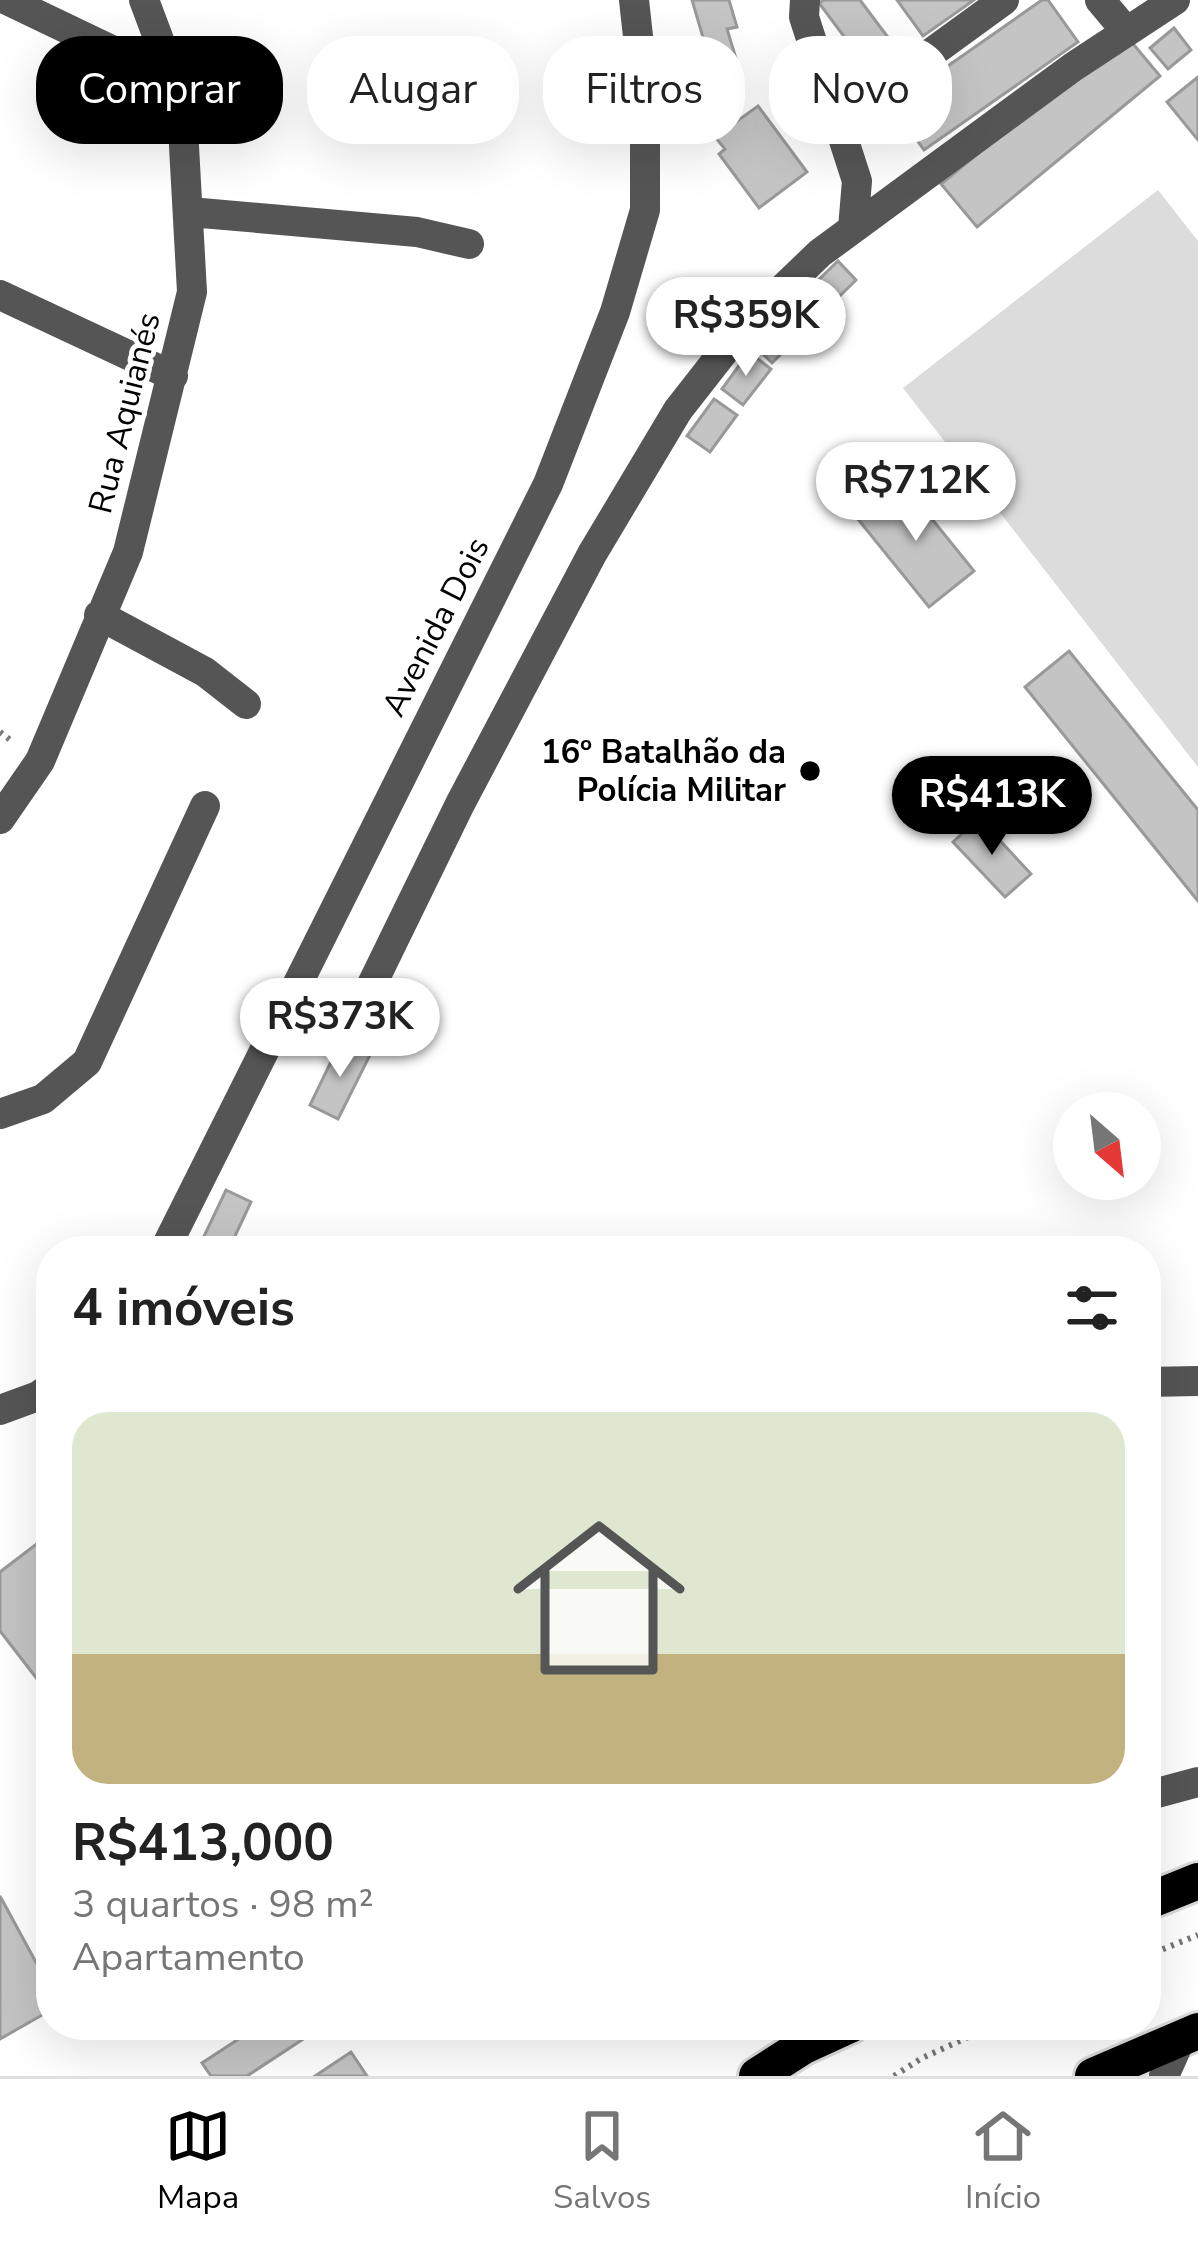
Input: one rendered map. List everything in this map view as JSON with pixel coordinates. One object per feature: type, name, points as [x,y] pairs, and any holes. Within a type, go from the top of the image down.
[{"type":"highway","points":[[1161,1896],[1198,1881]]},
{"type":"highway","points":[[1094,2076],[1189,2034]]},
{"type":"highway","points":[[757,2076],[817,2040]]},
{"type":"street","points":[[7,0],[82,36]]},
{"type":"street","name":"Rua Aquianés","points":[[144,0],[158,36]]},
{"type":"street","name":"Avenida Dois","points":[[172,1236],[548,484],[615,313],[645,210],[645,100],[634,0]]},
{"type":"street","points":[[805,0],[810,36]]},
{"type":"street","points":[[952,38],[1004,0]]},
{"type":"street","points":[[1100,0],[1126,31]]},
{"type":"street","points":[[359,1011],[460,804],[592,554],[678,410],[742,327],[820,254],[1126,31],[1179,0],[1198,13]]},
{"type":"street","name":"Rua Aquianés","points":[[0,820],[40,761],[128,552],[192,292],[184,144]]},
{"type":"street","points":[[846,144],[857,181],[854,228]]},
{"type":"street","points":[[190,212],[417,232],[469,244]]},
{"type":"street","points":[[0,296],[172,376]]},
{"type":"street","points":[[99,615],[205,672],[246,704]]},
{"type":"street","points":[[0,1114],[43,1099],[87,1062],[205,806]]},
{"type":"street","points":[[1161,1382],[1198,1381]]},
{"type":"street","points":[[0,1410],[36,1397]]},
{"type":"street","points":[[1161,1792],[1198,1782]]},
{"type":"street","points":[[1164,2076],[1189,2034]]},
{"type":"path","points":[[1161,1950],[1198,1935]]},
{"type":"path","points":[[894,2076],[962,2040]]},
{"type":"shaded area","points":[[1158,190],[1198,241],[1198,767],[903,388]]},
{"type":"building","points":[[692,0],[729,0],[737,27],[727,29],[729,36],[703,36]]},
{"type":"building","points":[[860,0],[887,36],[844,36],[819,3]]},
{"type":"building","points":[[897,0],[974,0],[923,36]]},
{"type":"building","points":[[1042,0],[1048,0],[1078,42],[952,130],[952,63]]},
{"type":"building","points":[[1174,28],[1191,50],[1168,69],[1150,48]]},
{"type":"building","points":[[1124,33],[1160,76],[977,227],[941,184]]},
{"type":"building","points":[[1198,77],[1198,140],[1167,102]]},
{"type":"building","points":[[758,106],[769,121],[769,144],[786,144],[807,172],[759,208],[719,154],[725,149],[721,144],[745,144],[745,115]]},
{"type":"building","points":[[838,261],[856,280],[772,363],[753,344]]},
{"type":"building","points":[[749,352],[771,369],[743,405],[722,389]]},
{"type":"building","points":[[714,399],[737,415],[710,452],[687,436]]},
{"type":"building","points":[[902,482],[974,571],[929,607],[857,518]]},
{"type":"building","points":[[1069,651],[1198,810],[1198,901],[1025,687]]},
{"type":"building","points":[[979,818],[1031,874],[1005,897],[953,842]]},
{"type":"building","points":[[341,1041],[370,1055],[338,1119],[310,1105]]},
{"type":"building","points":[[226,1190],[251,1202],[235,1236],[204,1236]]},
{"type":"building","points":[[36,1544],[36,1678],[0,1631],[0,1572]]},
{"type":"building","points":[[0,1896],[36,1962],[36,2019],[0,2039]]},
{"type":"building","points":[[237,2040],[302,2040],[247,2076],[211,2076],[202,2063]]},
{"type":"building","points":[[351,2052],[367,2076],[315,2076]]},
{"type":"place","name":"16º Batalhão da Polícia Militar","points":[[810,771]]}]
